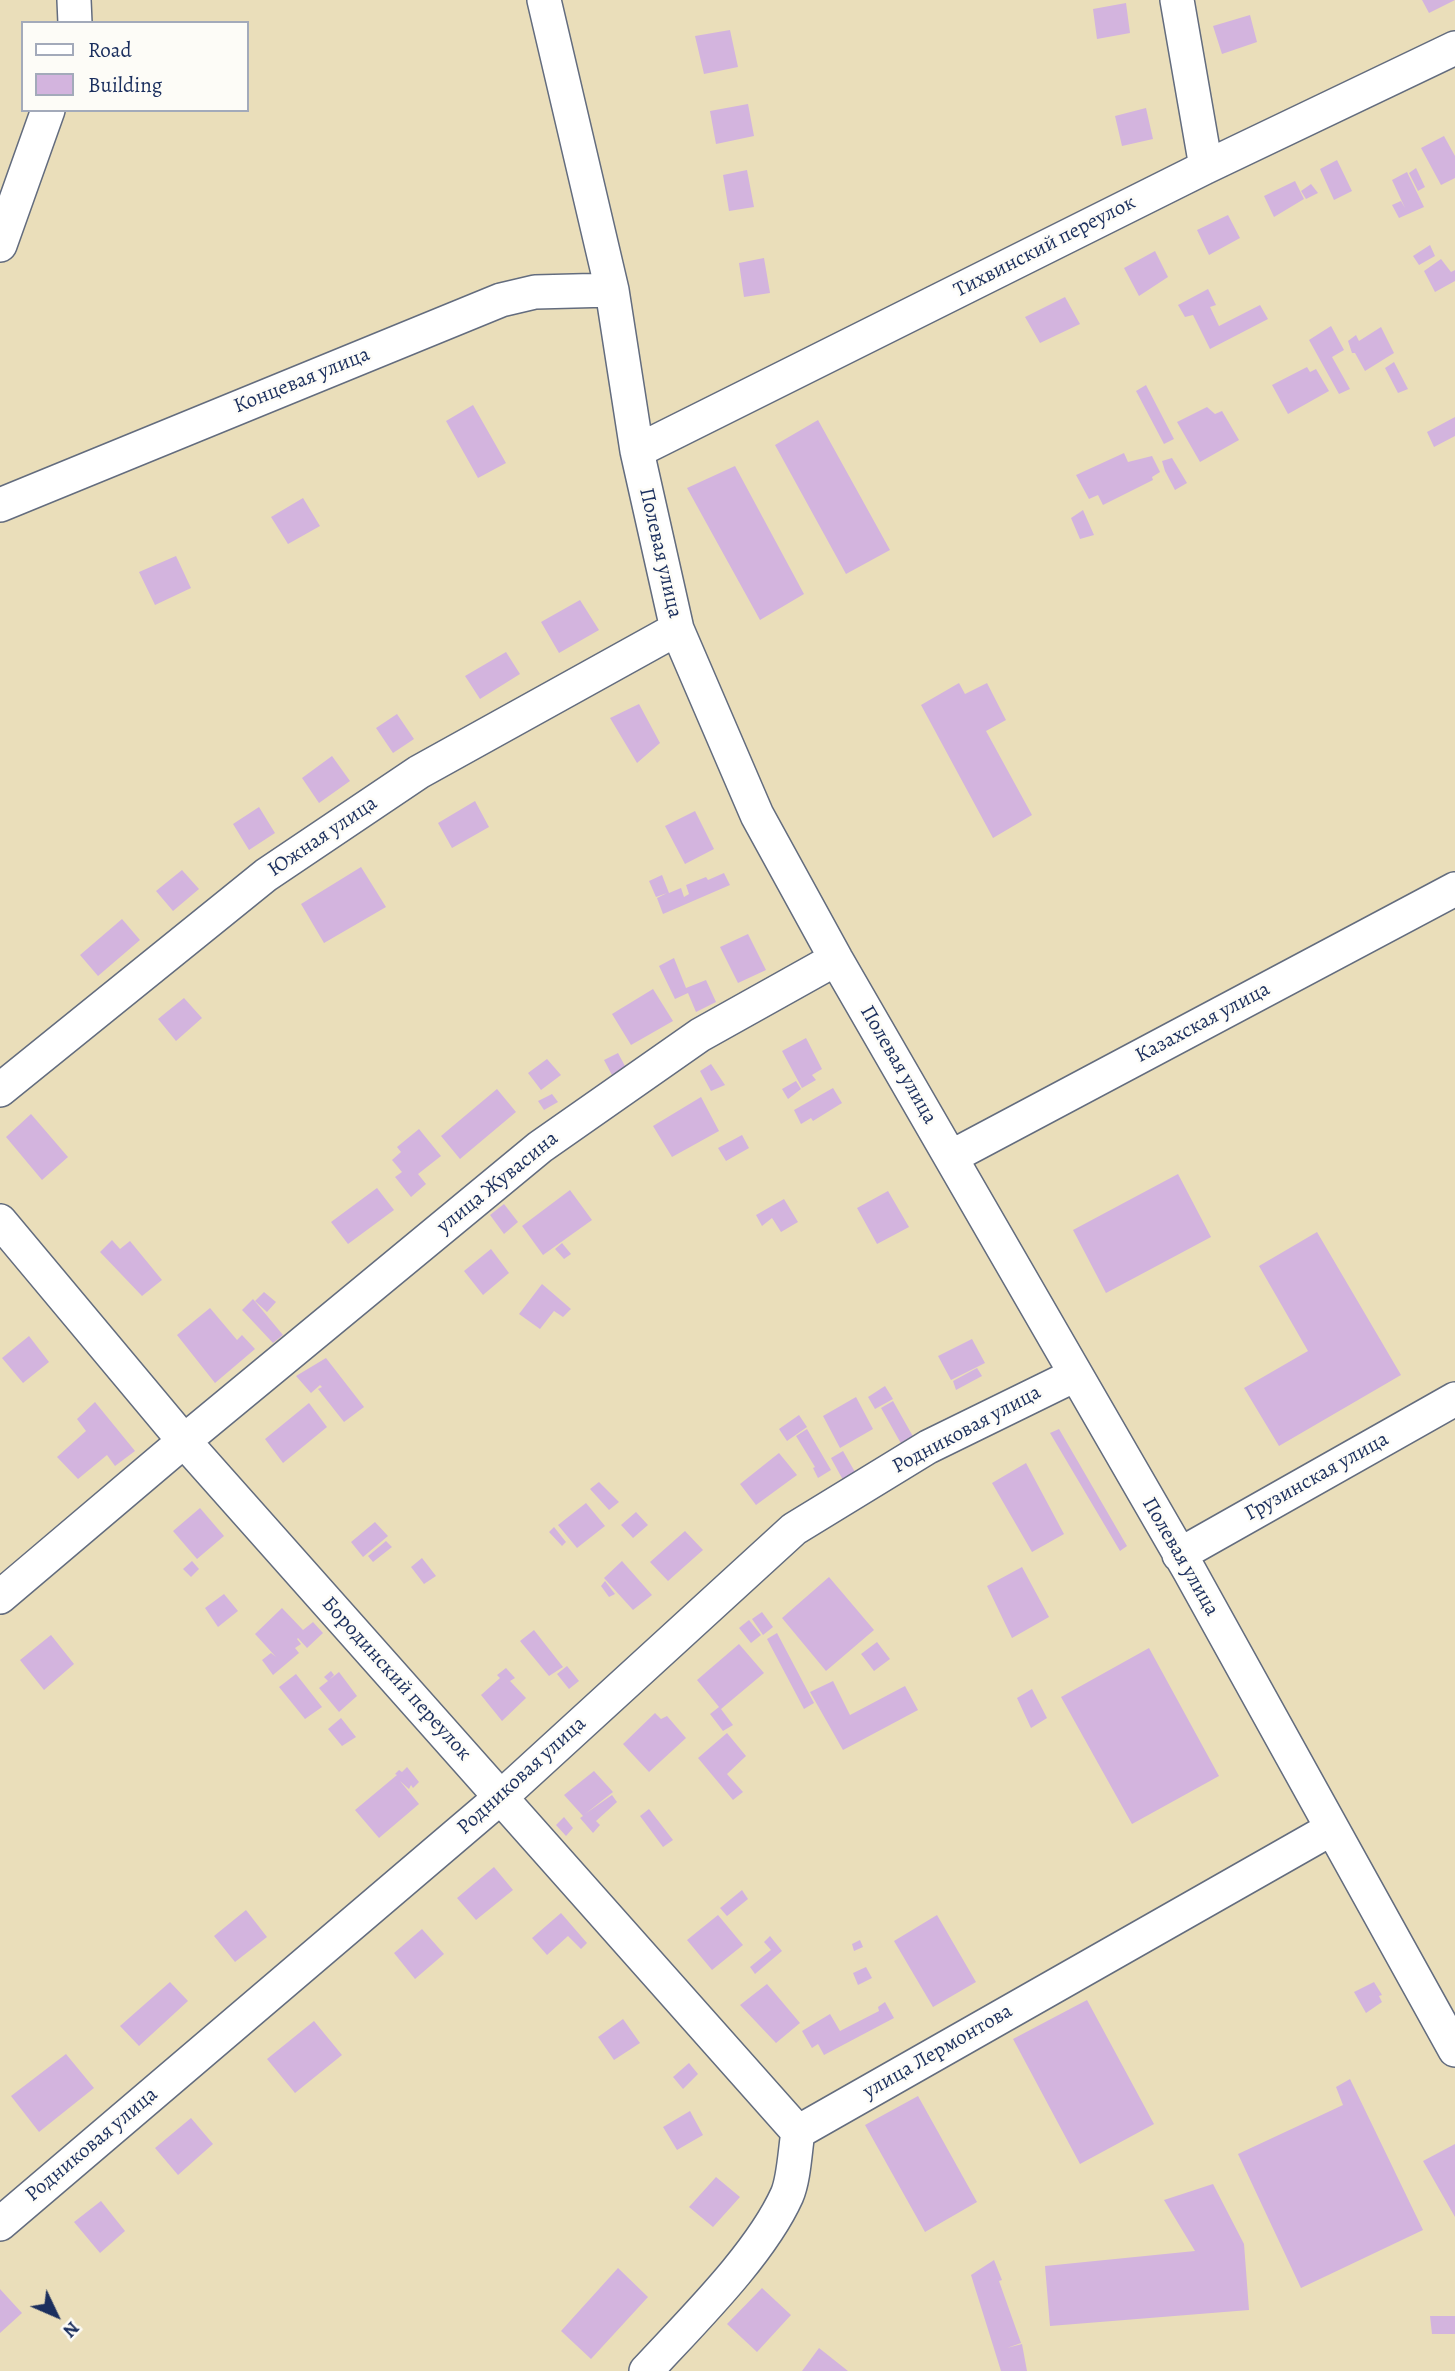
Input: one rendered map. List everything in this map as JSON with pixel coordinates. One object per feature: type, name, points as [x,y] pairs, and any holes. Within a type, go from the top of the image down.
[{"type":"street","points":[[74,0],[75,21]]},
{"type":"street","name":"Полевая улица","points":[[544,0],[612,290],[637,451],[677,629],[757,815],[836,959],[1179,1555],[1331,1829],[1452,2036]]},
{"type":"street","points":[[1177,0],[1206,167]]},
{"type":"street","name":"Тихвинский переулок","points":[[637,451],[1206,167],[1455,48]]},
{"type":"street","points":[[0,245],[47,112]]},
{"type":"street","name":"Концевая улица","points":[[0,505],[500,300],[535,292],[612,290]]},
{"type":"street","name":"Южная улица","points":[[0,1090],[266,875],[419,772],[677,629]]},
{"type":"street","name":"Казахская улица","points":[[951,1157],[1455,889]]},
{"type":"street","name":"улица Жувасина","points":[[0,1597],[540,1147],[700,1035],[836,959]]},
{"type":"street","name":"Бородинский переулок","points":[[0,1221],[184,1441],[798,2132]]},
{"type":"street","name":"Родниковая улица","points":[[0,2224],[501,1797],[794,1529],[928,1447],[1075,1375]]},
{"type":"street","name":"Грузинская улица","points":[[1179,1555],[1455,1399]]},
{"type":"street","name":"улица Лермонтова","points":[[798,2132],[1331,1829]]},
{"type":"street","points":[[646,2371],[725,2283],[763,2235],[788,2193],[798,2132]]},
{"type":"building","points":[[1422,0],[1455,0],[1429,13]]},
{"type":"building","points":[[1126,3],[1130,33],[1097,39],[1093,9]]},
{"type":"building","points":[[1250,15],[1257,42],[1222,54],[1213,26]]},
{"type":"building","points":[[730,30],[738,67],[704,74],[695,36]]},
{"type":"building","points":[[748,104],[754,136],[716,144],[710,111]]},
{"type":"building","points":[[1146,108],[1153,139],[1122,146],[1115,116]]},
{"type":"building","points":[[1444,136],[1455,156],[1455,178],[1441,185],[1421,148]]},
{"type":"building","points":[[1337,160],[1352,191],[1334,200],[1320,169]]},
{"type":"building","points":[[1416,168],[1425,187],[1418,191],[1409,173]]},
{"type":"building","points":[[747,170],[754,207],[729,211],[723,175]]},
{"type":"building","points":[[1407,172],[1424,207],[1399,218],[1392,205],[1401,201],[1405,208],[1392,180]]},
{"type":"building","points":[[1295,181],[1304,199],[1274,217],[1264,196]]},
{"type":"building","points":[[1311,184],[1318,193],[1306,199],[1301,191]]},
{"type":"building","points":[[1228,215],[1240,238],[1209,255],[1197,230]]},
{"type":"building","points":[[1430,245],[1435,256],[1419,265],[1413,256]]},
{"type":"building","points":[[1155,251],[1168,277],[1139,296],[1124,268]]},
{"type":"building","points":[[764,258],[770,293],[744,297],[739,263]]},
{"type":"building","points":[[1441,259],[1451,272],[1455,270],[1455,281],[1435,292],[1424,271]]},
{"type":"building","points":[[1208,289],[1216,305],[1210,307],[1219,326],[1260,305],[1268,319],[1210,349],[1193,315],[1185,317],[1178,305]]},
{"type":"building","points":[[1065,297],[1080,324],[1040,343],[1025,317]]},
{"type":"building","points":[[1331,326],[1344,350],[1332,357],[1350,389],[1339,394],[1309,340]]},
{"type":"building","points":[[1381,327],[1394,353],[1365,371],[1355,353],[1352,353],[1348,341],[1356,335],[1359,341]]},
{"type":"building","points":[[1394,362],[1408,389],[1398,393],[1385,368]]},
{"type":"building","points":[[1307,367],[1310,372],[1316,369],[1329,391],[1288,414],[1272,385]]},
{"type":"building","points":[[1146,385],[1174,439],[1164,444],[1136,391]]},
{"type":"building","points":[[473,405],[506,463],[478,478],[446,421]]},
{"type":"building","points":[[1207,407],[1215,414],[1222,411],[1239,440],[1200,462],[1177,422]]},
{"type":"building","points":[[1455,417],[1455,436],[1434,447],[1427,432]]},
{"type":"building","points":[[818,420],[890,550],[846,574],[775,445]]},
{"type":"building","points":[[1124,453],[1128,462],[1152,456],[1160,472],[1152,477],[1153,480],[1103,505],[1098,495],[1089,499],[1076,475]]},
{"type":"building","points":[[1172,458],[1187,483],[1175,490],[1162,461]]},
{"type":"building","points":[[735,466],[804,594],[760,620],[687,488]]},
{"type":"building","points":[[303,498],[320,526],[288,544],[271,517]]},
{"type":"building","points":[[1083,510],[1094,535],[1080,539],[1071,518]]},
{"type":"building","points":[[176,556],[191,588],[155,605],[139,572]]},
{"type":"building","points":[[580,600],[599,630],[559,653],[541,622]]},
{"type":"building","points":[[506,652],[520,674],[480,699],[465,676]]},
{"type":"building","points":[[959,683],[965,694],[987,683],[1006,720],[986,731],[1032,815],[993,838],[921,705]]},
{"type":"building","points":[[639,704],[660,743],[637,763],[610,718]]},
{"type":"building","points":[[397,714],[414,739],[393,753],[376,728]]},
{"type":"building","points":[[332,756],[350,781],[319,803],[302,778]]},
{"type":"building","points":[[475,801],[489,827],[452,848],[438,823]]},
{"type":"building","points":[[259,807],[275,833],[249,850],[233,824]]},
{"type":"building","points":[[695,811],[714,849],[685,864],[665,826]]},
{"type":"building","points":[[361,867],[386,907],[324,943],[301,904]]},
{"type":"building","points":[[182,870],[199,889],[173,911],[156,891]]},
{"type":"building","points":[[724,873],[730,885],[663,914],[657,898],[667,893],[656,897],[649,881],[662,875],[669,893],[681,888],[684,897],[689,894],[686,885]]},
{"type":"building","points":[[122,919],[140,940],[98,976],[80,955]]},
{"type":"building","points":[[748,934],[766,970],[738,983],[720,947]]},
{"type":"building","points":[[674,958],[686,988],[706,980],[716,1002],[696,1012],[688,993],[675,999],[659,966]]},
{"type":"building","points":[[653,989],[673,1021],[631,1045],[612,1014]]},
{"type":"building","points":[[184,998],[202,1018],[176,1041],[158,1019]]},
{"type":"building","points":[[806,1038],[822,1069],[812,1075],[816,1080],[802,1088],[782,1051]]},
{"type":"building","points":[[618,1053],[625,1066],[612,1075],[604,1060]]},
{"type":"building","points":[[547,1059],[561,1075],[541,1090],[528,1073]]},
{"type":"building","points":[[711,1064],[725,1085],[711,1091],[700,1071]]},
{"type":"building","points":[[796,1081],[801,1089],[788,1099],[782,1089]]},
{"type":"building","points":[[833,1088],[842,1103],[813,1121],[811,1118],[801,1124],[794,1110]]},
{"type":"building","points":[[497,1089],[516,1112],[460,1159],[441,1136]]},
{"type":"building","points":[[552,1094],[558,1102],[544,1110],[538,1101]]},
{"type":"building","points":[[701,1097],[719,1131],[672,1157],[653,1126]]},
{"type":"building","points":[[31,1114],[68,1157],[42,1180],[6,1137]]},
{"type":"building","points":[[419,1129],[441,1156],[418,1174],[426,1184],[411,1197],[395,1177],[402,1172],[392,1160],[401,1152],[397,1147]]},
{"type":"building","points":[[742,1135],[749,1148],[726,1161],[718,1148]]},
{"type":"building","points":[[1178,1174],[1211,1237],[1106,1293],[1073,1230]]},
{"type":"building","points":[[377,1188],[394,1210],[348,1244],[331,1222]]},
{"type":"building","points":[[570,1190],[592,1220],[543,1255],[522,1226]]},
{"type":"building","points":[[888,1191],[909,1227],[877,1244],[857,1208]]},
{"type":"building","points":[[784,1199],[798,1222],[781,1232],[772,1218],[762,1226],[756,1215]]},
{"type":"building","points":[[504,1204],[518,1222],[504,1234],[490,1215]]},
{"type":"building","points":[[1317,1232],[1401,1375],[1279,1446],[1244,1388],[1308,1351],[1259,1266]]},
{"type":"building","points":[[112,1240],[120,1249],[130,1241],[162,1280],[142,1296],[100,1252]]},
{"type":"building","points":[[562,1243],[571,1254],[564,1259],[555,1249]]},
{"type":"building","points":[[491,1249],[509,1273],[483,1295],[464,1271]]},
{"type":"building","points":[[542,1284],[571,1309],[563,1317],[554,1311],[540,1329],[519,1314]]},
{"type":"building","points":[[264,1292],[276,1302],[267,1312],[255,1301]]},
{"type":"building","points":[[253,1299],[283,1335],[273,1343],[242,1310]]},
{"type":"building","points":[[210,1308],[237,1340],[242,1335],[255,1349],[215,1383],[177,1335]]},
{"type":"building","points":[[29,1336],[49,1362],[23,1383],[2,1358]]},
{"type":"building","points":[[972,1339],[985,1363],[951,1380],[938,1356]]},
{"type":"building","points":[[326,1358],[364,1407],[344,1422],[318,1389],[322,1387],[320,1385],[311,1393],[296,1376]]},
{"type":"building","points":[[977,1368],[982,1376],[956,1390],[953,1381]]},
{"type":"building","points":[[885,1386],[893,1399],[875,1409],[868,1397]]},
{"type":"building","points":[[856,1397],[873,1429],[840,1448],[823,1416]]},
{"type":"building","points":[[893,1401],[915,1440],[903,1447],[881,1408]]},
{"type":"building","points":[[95,1402],[135,1451],[115,1466],[107,1455],[78,1479],[57,1457],[86,1431],[77,1419]]},
{"type":"building","points":[[309,1403],[327,1427],[283,1463],[265,1439]]},
{"type":"building","points":[[799,1415],[807,1427],[787,1441],[779,1429]]},
{"type":"building","points":[[807,1429],[831,1470],[818,1478],[813,1468],[815,1467],[796,1436]]},
{"type":"building","points":[[1059,1429],[1127,1546],[1120,1551],[1050,1433]]},
{"type":"building","points":[[843,1451],[855,1472],[843,1480],[831,1458]]},
{"type":"building","points":[[779,1453],[797,1475],[756,1505],[740,1484]]},
{"type":"building","points":[[1026,1463],[1064,1534],[1032,1552],[992,1483]]},
{"type":"building","points":[[599,1482],[619,1502],[609,1510],[590,1489]]},
{"type":"building","points":[[586,1503],[605,1526],[577,1548],[558,1525]]},
{"type":"building","points":[[200,1508],[224,1536],[197,1559],[173,1531]]},
{"type":"building","points":[[636,1512],[648,1525],[633,1538],[621,1525]]},
{"type":"building","points":[[375,1522],[388,1536],[363,1557],[351,1542]]},
{"type":"building","points":[[554,1527],[566,1542],[562,1546],[549,1532]]},
{"type":"building","points":[[685,1531],[703,1550],[668,1581],[650,1562]]},
{"type":"building","points":[[386,1541],[392,1547],[373,1562],[368,1556]]},
{"type":"building","points":[[422,1558],[436,1576],[424,1584],[411,1567]]},
{"type":"building","points":[[192,1561],[199,1569],[191,1577],[183,1569]]},
{"type":"building","points":[[622,1561],[652,1595],[633,1610],[604,1578]]},
{"type":"building","points":[[1022,1567],[1049,1617],[1012,1638],[987,1586]]},
{"type":"building","points":[[829,1577],[874,1630],[826,1671],[782,1618]]},
{"type":"building","points":[[605,1581],[615,1594],[609,1597],[601,1586]]},
{"type":"building","points":[[224,1594],[238,1611],[218,1627],[205,1608]]},
{"type":"building","points":[[282,1608],[303,1630],[313,1622],[323,1633],[307,1648],[298,1638],[301,1644],[295,1648],[299,1653],[273,1675],[262,1660],[271,1653],[276,1657],[255,1634]]},
{"type":"building","points":[[762,1612],[773,1627],[763,1635],[752,1619]]},
{"type":"building","points":[[749,1620],[761,1635],[751,1643],[739,1628]]},
{"type":"building","points":[[534,1630],[563,1667],[549,1676],[520,1641]]},
{"type":"building","points":[[777,1633],[814,1703],[804,1709],[767,1639]]},
{"type":"building","points":[[51,1635],[74,1664],[44,1690],[20,1660]]},
{"type":"building","points":[[877,1642],[890,1659],[874,1671],[861,1654]]},
{"type":"building","points":[[739,1644],[764,1673],[721,1709],[733,1725],[723,1731],[710,1714],[719,1707],[697,1680]]},
{"type":"building","points":[[1149,1648],[1219,1776],[1132,1824],[1061,1697]]},
{"type":"building","points":[[567,1666],[579,1681],[569,1689],[557,1674]]},
{"type":"building","points":[[506,1668],[515,1678],[510,1681],[526,1698],[502,1721],[481,1695],[500,1678],[497,1675]]},
{"type":"building","points":[[331,1671],[334,1675],[329,1680],[339,1672],[357,1696],[339,1712],[319,1688],[328,1681],[324,1677]]},
{"type":"building","points":[[296,1674],[322,1707],[305,1719],[279,1687]]},
{"type":"building","points":[[833,1681],[850,1715],[905,1686],[918,1710],[843,1750],[810,1692]]},
{"type":"building","points":[[1032,1689],[1047,1718],[1031,1728],[1017,1698]]},
{"type":"building","points":[[655,1713],[661,1719],[667,1716],[686,1738],[649,1772],[623,1744]]},
{"type":"building","points":[[341,1718],[356,1737],[342,1746],[328,1729]]},
{"type":"building","points":[[727,1733],[746,1756],[727,1774],[743,1792],[733,1800],[698,1758]]},
{"type":"building","points":[[407,1767],[419,1782],[413,1788],[411,1785],[409,1789],[400,1781],[419,1804],[379,1838],[355,1810],[397,1775],[395,1774],[399,1770],[402,1772]]},
{"type":"building","points":[[594,1771],[613,1792],[585,1814],[612,1795],[617,1802],[596,1821],[600,1825],[593,1833],[580,1818],[583,1816],[564,1795]]},
{"type":"building","points":[[649,1809],[673,1840],[663,1847],[640,1816]]},
{"type":"building","points":[[564,1817],[573,1828],[566,1836],[556,1825]]},
{"type":"building","points":[[494,1867],[513,1890],[476,1920],[457,1898]]},
{"type":"building","points":[[742,1890],[748,1899],[727,1916],[720,1908]]},
{"type":"building","points":[[246,1910],[267,1937],[235,1962],[214,1936]]},
{"type":"building","points":[[561,1913],[587,1943],[581,1949],[568,1936],[547,1955],[532,1938]]},
{"type":"building","points":[[718,1915],[743,1945],[712,1970],[687,1940]]},
{"type":"building","points":[[937,1915],[976,1982],[933,2007],[894,1941]]},
{"type":"building","points":[[422,1929],[444,1954],[415,1979],[394,1953]]},
{"type":"building","points":[[770,1936],[782,1951],[755,1974],[750,1967],[771,1950],[764,1942]]},
{"type":"building","points":[[860,1940],[863,1947],[854,1951],[852,1944]]},
{"type":"building","points":[[866,1967],[872,1978],[858,1985],[853,1973]]},
{"type":"building","points":[[170,1982],[188,2001],[139,2046],[120,2026]]},
{"type":"building","points":[[1374,1982],[1382,1995],[1379,1996],[1382,2002],[1366,2013],[1354,1992]]},
{"type":"building","points":[[767,1984],[800,2023],[776,2043],[740,2005]]},
{"type":"building","points":[[1087,2000],[1154,2124],[1080,2164],[1013,2039]]},
{"type":"building","points":[[885,2002],[894,2018],[824,2055],[818,2044],[812,2048],[802,2031],[830,2014],[840,2031],[879,2011],[878,2007]]},
{"type":"building","points":[[623,2019],[640,2043],[614,2060],[598,2037]]},
{"type":"building","points":[[314,2021],[342,2055],[295,2093],[267,2059]]},
{"type":"building","points":[[66,2054],[94,2088],[39,2132],[11,2096]]},
{"type":"building","points":[[689,2063],[698,2074],[683,2089],[673,2077]]},
{"type":"building","points":[[1350,2079],[1423,2230],[1301,2288],[1238,2154],[1343,2105],[1336,2087]]},
{"type":"building","points":[[918,2096],[977,2202],[925,2232],[865,2125]]},
{"type":"building","points":[[690,2111],[703,2135],[677,2150],[663,2127]]},
{"type":"building","points":[[191,2118],[213,2144],[178,2175],[155,2148]]},
{"type":"building","points":[[1455,2144],[1455,2217],[1423,2161]]},
{"type":"building","points":[[716,2177],[740,2197],[713,2227],[689,2207]]},
{"type":"building","points":[[1213,2184],[1244,2244],[1249,2310],[1050,2326],[1045,2266],[1195,2251],[1164,2200]]},
{"type":"building","points":[[101,2201],[125,2231],[100,2253],[74,2222]]},
{"type":"building","points":[[994,2260],[1021,2343],[1007,2348],[1022,2344],[1027,2371],[1001,2371],[971,2275]]},
{"type":"building","points":[[618,2268],[648,2297],[591,2359],[561,2331]]},
{"type":"building","points":[[762,2288],[791,2315],[757,2352],[727,2324]]},
{"type":"building","points":[[0,2289],[22,2313],[0,2333]]},
{"type":"building","points":[[1430,2316],[1455,2316],[1455,2334],[1432,2334]]},
{"type":"building","points":[[819,2348],[848,2371],[802,2371]]}]
